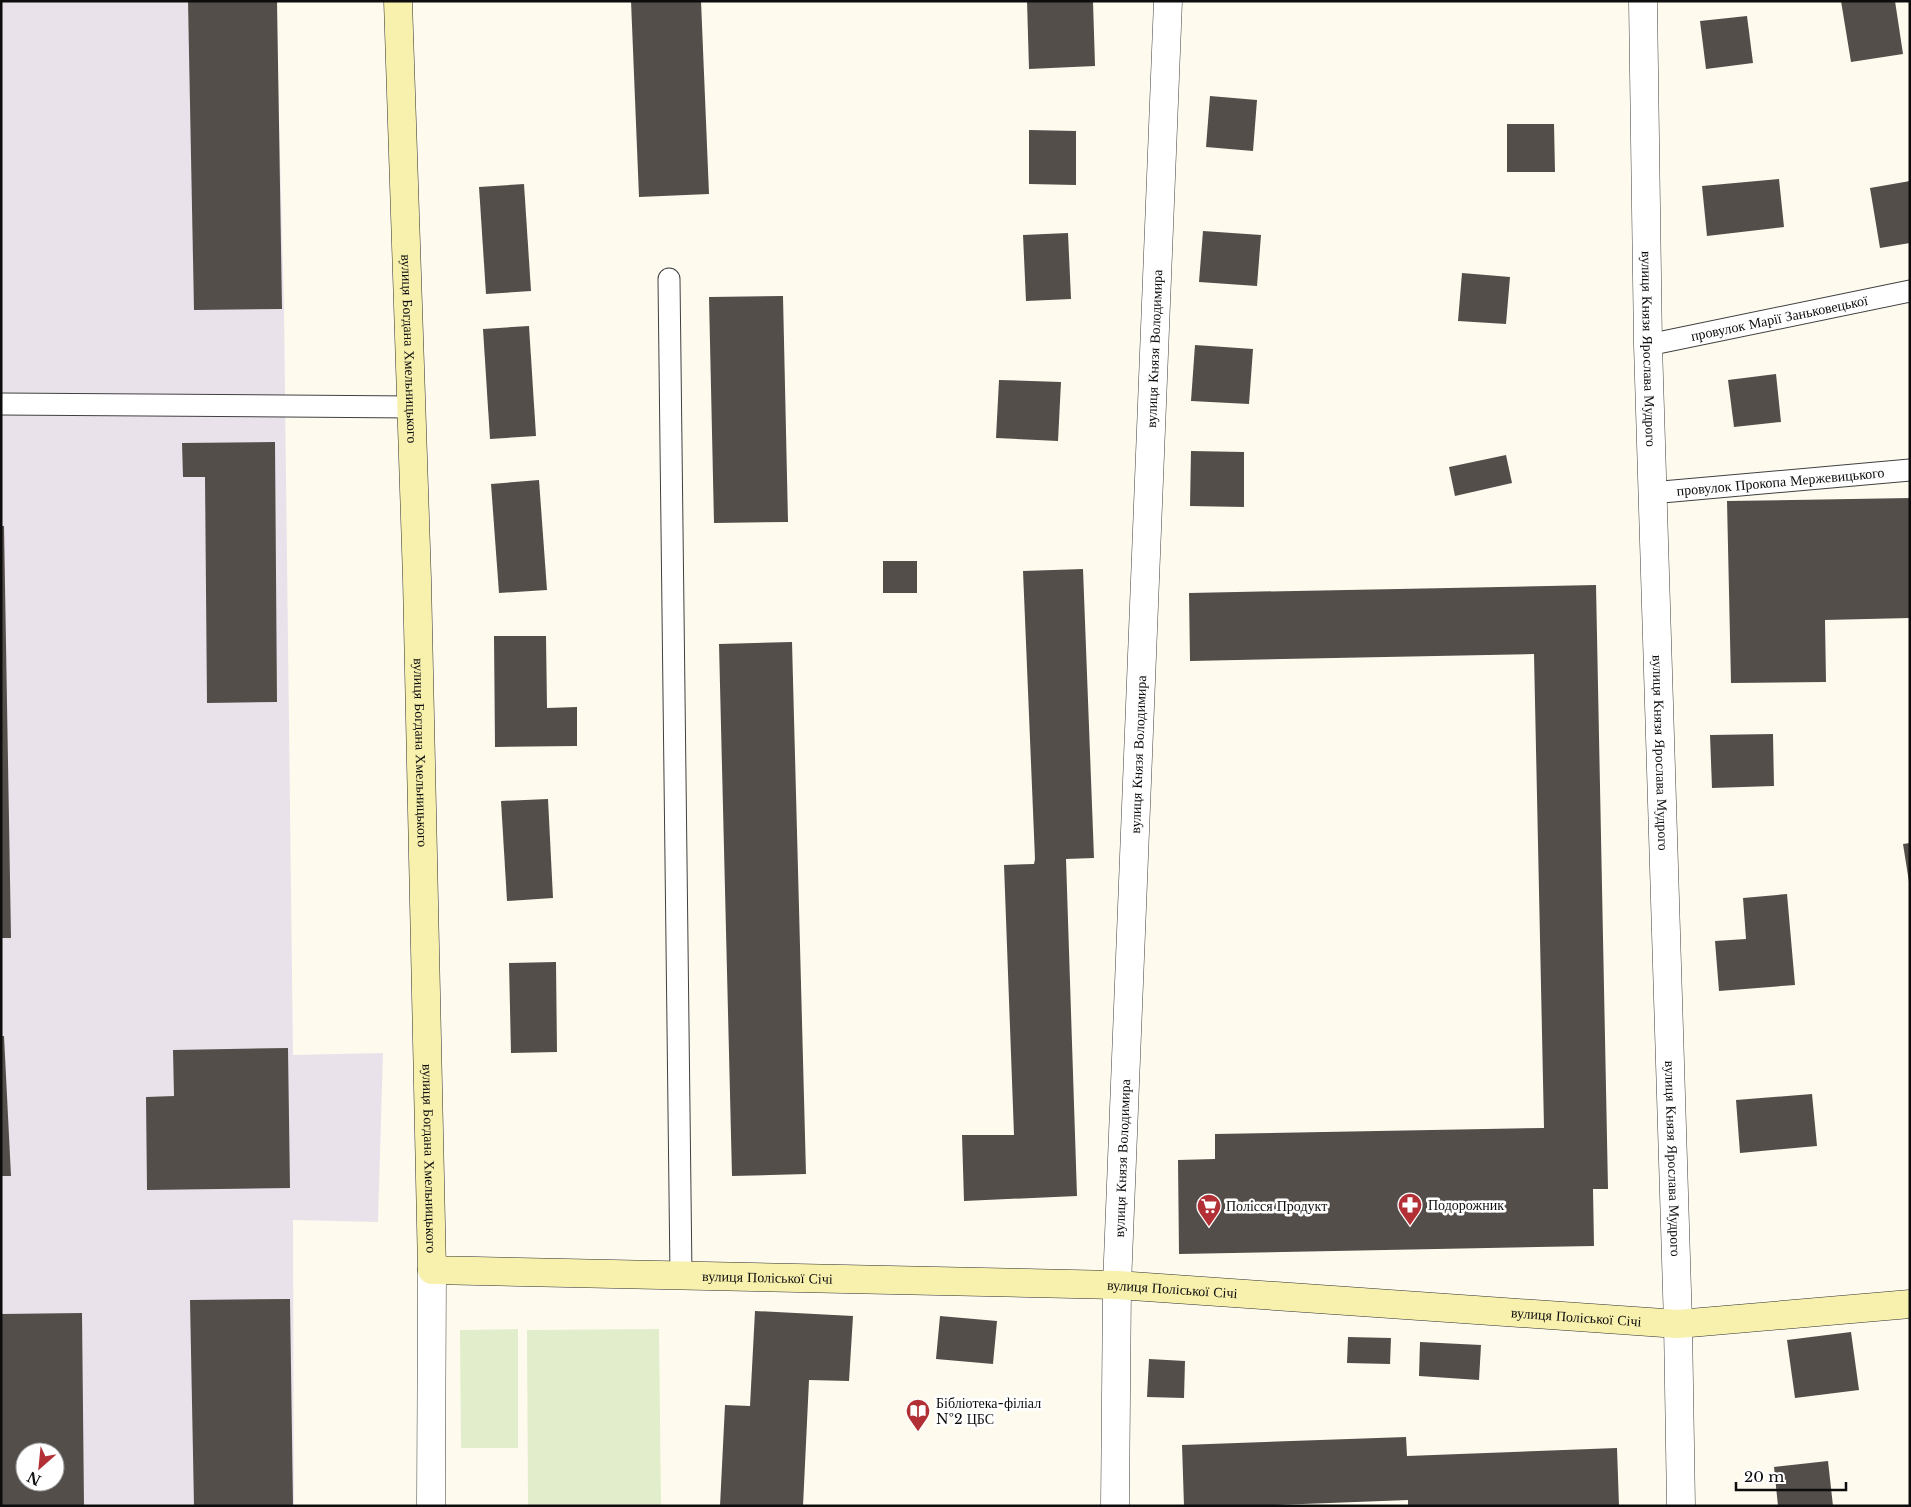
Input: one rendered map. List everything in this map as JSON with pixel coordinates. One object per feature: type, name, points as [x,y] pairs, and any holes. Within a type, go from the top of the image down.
[{"type":"street","name":"вулиця Богдана Хмельницького","points":[[398,1],[418,579],[432,1270],[431,1506]]},
{"type":"street","name":"вулиця Князя Володимира","points":[[1115,1506],[1117,1285],[1168,1]]},
{"type":"street","name":"вулиця Князя Ярослава Мудрого","points":[[1643,1],[1648,345],[1678,1324],[1681,1506]]},
{"type":"street","name":"вулиця Поліської Січі","points":[[432,1270],[1117,1285],[1678,1324],[1910,1304]]},
{"type":"lane","points":[[670,279],[681,1276]]},
{"type":"lane","name":"провулок Марії Заньковецької","points":[[1648,345],[1910,291]]},
{"type":"lane","points":[[1,404],[412,407]]},
{"type":"lane","name":"провулок Прокопа Мержевицького","points":[[1652,493],[1910,470]]},
{"type":"shaded area","points":[[1,1],[276,1],[284,307],[293,1055],[383,1053],[378,1222],[293,1220],[294,1506],[1,1506]]},
{"type":"green space","points":[[518,1329],[518,1448],[461,1448],[460,1330]]},
{"type":"green space","points":[[659,1329],[661,1506],[528,1506],[527,1330]]},
{"type":"building","points":[[188,1],[277,1],[282,309],[194,310]]},
{"type":"building","points":[[631,1],[701,1],[709,194],[639,197]]},
{"type":"building","points":[[1027,1],[1093,1],[1095,66],[1029,69]]},
{"type":"building","points":[[1841,1],[1895,1],[1903,54],[1851,62]]},
{"type":"building","points":[[1747,16],[1753,63],[1706,69],[1700,21]]},
{"type":"building","points":[[1210,96],[1257,100],[1253,151],[1206,147]]},
{"type":"building","points":[[1507,124],[1554,124],[1555,172],[1507,172]]},
{"type":"building","points":[[1029,130],[1076,131],[1076,185],[1029,184]]},
{"type":"building","points":[[1779,179],[1784,227],[1707,236],[1702,186]]},
{"type":"building","points":[[1910,181],[1910,243],[1880,248],[1870,188]]},
{"type":"building","points":[[524,184],[531,291],[486,294],[479,187]]},
{"type":"building","points":[[1203,231],[1261,235],[1257,286],[1199,282]]},
{"type":"building","points":[[1068,233],[1071,299],[1026,301],[1023,235]]},
{"type":"building","points":[[1462,273],[1510,277],[1506,324],[1458,321]]},
{"type":"building","points":[[783,296],[788,522],[714,523],[709,297]]},
{"type":"building","points":[[529,326],[536,436],[490,439],[483,329]]},
{"type":"building","points":[[1195,345],[1253,349],[1249,404],[1191,401]]},
{"type":"building","points":[[1776,374],[1781,422],[1734,427],[1728,380]]},
{"type":"building","points":[[999,380],[1061,382],[1058,441],[996,438]]},
{"type":"building","points":[[275,442],[277,702],[207,703],[205,477],[183,477],[182,443]]},
{"type":"building","points":[[1191,451],[1244,452],[1244,507],[1190,506]]},
{"type":"building","points":[[1506,455],[1512,483],[1455,496],[1449,467]]},
{"type":"building","points":[[539,480],[547,590],[499,593],[491,484]]},
{"type":"building","points":[[1910,498],[1910,618],[1825,620],[1826,682],[1731,683],[1727,501]]},
{"type":"building","points":[[1,526],[4,526],[11,938],[1,938]]},
{"type":"building","points":[[883,561],[917,561],[917,593],[883,593]]},
{"type":"building","points":[[1083,569],[1094,858],[1066,859],[1077,1196],[964,1201],[962,1135],[1014,1135],[1004,865],[1034,864],[1035,859],[1023,571]]},
{"type":"building","points":[[1596,585],[1608,1189],[1593,1189],[1594,1246],[1179,1254],[1178,1160],[1215,1159],[1215,1134],[1544,1128],[1534,654],[1190,661],[1189,593]]},
{"type":"building","points":[[494,636],[546,636],[547,708],[577,707],[577,746],[495,747]]},
{"type":"building","points":[[792,642],[806,1174],[732,1176],[719,644]]},
{"type":"building","points":[[1773,734],[1774,786],[1712,788],[1710,735]]},
{"type":"building","points":[[548,799],[553,898],[507,901],[501,801]]},
{"type":"building","points":[[1910,843],[1910,882],[1909,882],[1903,844]]},
{"type":"building","points":[[1787,894],[1795,985],[1719,991],[1715,941],[1746,939],[1743,898]]},
{"type":"building","points":[[556,962],[557,1052],[511,1053],[509,963]]},
{"type":"building","points":[[1,1036],[4,1036],[11,1176],[1,1176]]},
{"type":"building","points":[[288,1048],[290,1188],[147,1190],[146,1097],[174,1096],[173,1050]]},
{"type":"building","points":[[1812,1094],[1817,1146],[1740,1153],[1736,1100]]},
{"type":"building","points":[[290,1299],[293,1506],[194,1506],[190,1300]]},
{"type":"building","points":[[755,1311],[853,1316],[849,1381],[809,1380],[803,1506],[720,1506],[725,1405],[750,1406]]},
{"type":"building","points":[[82,1313],[84,1506],[1,1506],[1,1314]]},
{"type":"building","points":[[940,1316],[997,1321],[993,1364],[936,1359]]},
{"type":"building","points":[[1851,1332],[1859,1390],[1795,1398],[1787,1340]]},
{"type":"building","points":[[1348,1337],[1391,1338],[1390,1364],[1347,1363]]},
{"type":"building","points":[[1420,1342],[1481,1345],[1479,1380],[1419,1376]]},
{"type":"building","points":[[1149,1359],[1185,1361],[1184,1398],[1147,1397]]},
{"type":"building","points":[[1406,1437],[1407,1456],[1617,1448],[1619,1506],[1408,1506],[1408,1500],[1249,1506],[1184,1506],[1182,1445]]},
{"type":"building","points":[[1828,1461],[1833,1506],[1778,1506],[1774,1467]]},
{"type":"place","name":"Подорожник","points":[[1410,1226]]},
{"type":"place","name":"Полісся Продукт","points":[[1209,1227]]},
{"type":"place","name":"Бібліотека-філіал №2 ЦБС","points":[[918,1432]]}]
